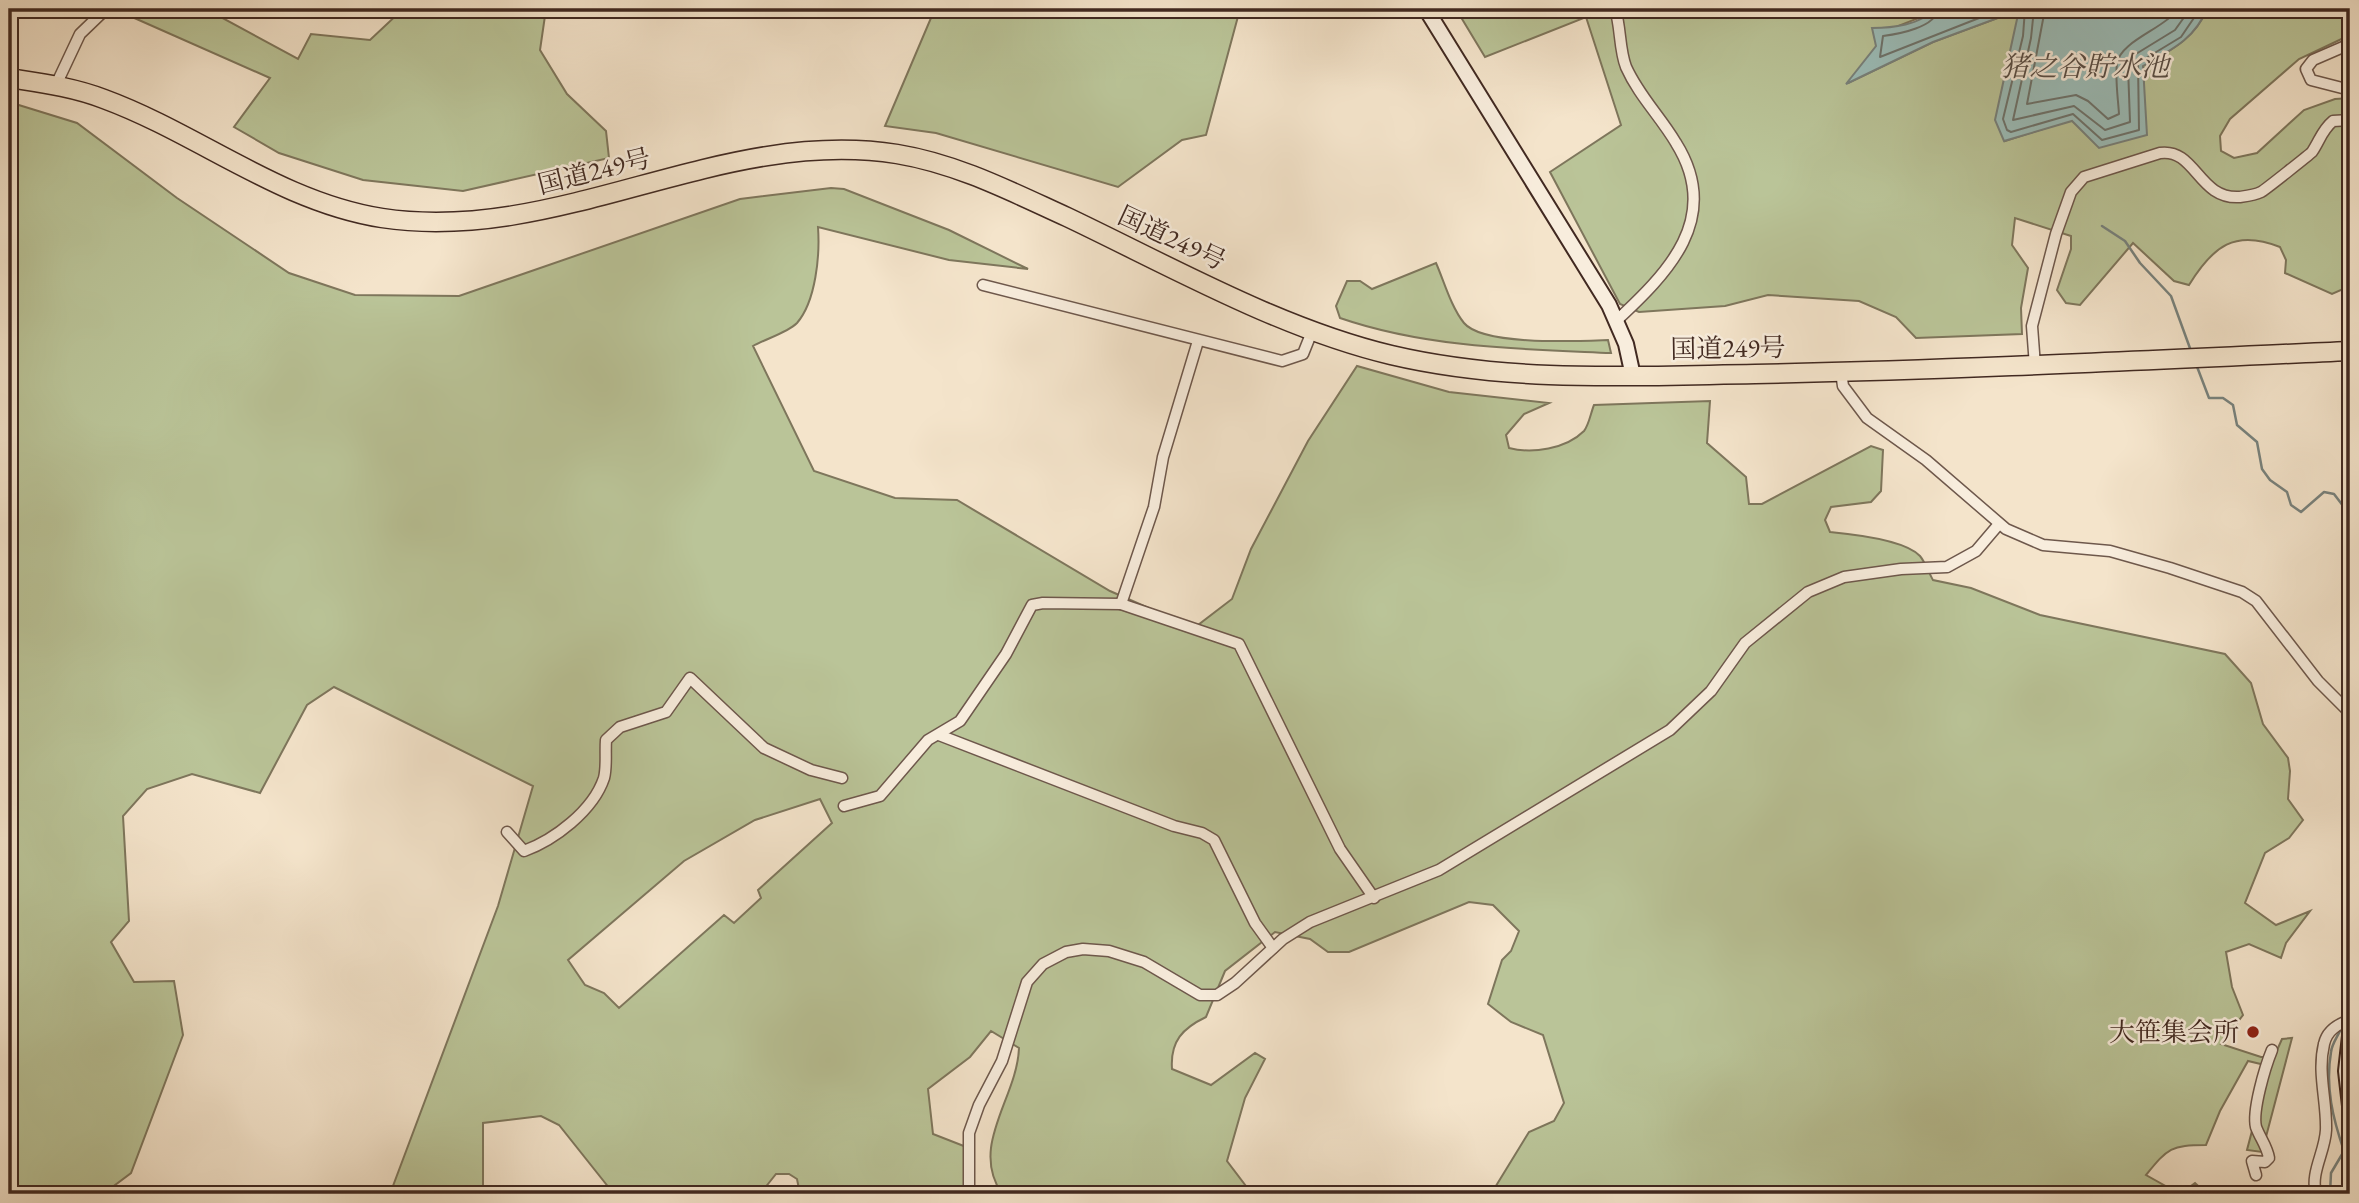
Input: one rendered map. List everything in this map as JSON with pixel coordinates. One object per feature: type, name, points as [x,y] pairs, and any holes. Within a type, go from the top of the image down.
[{"type":"highway","name":"国道249号","points":[[9,78],[56,85],[127,108],[270,181],[321,202],[347,210],[414,221],[464,222],[507,218],[747,160],[821,149],[895,154],[984,178],[1261,309],[1384,354],[1451,368],[1494,373],[1633,376],[2035,366],[2350,351]]},
{"type":"street","points":[[56,85],[80,34],[106,9]]},
{"type":"street","points":[[1426,9],[1609,305],[1626,345],[1633,376]]},
{"type":"street","points":[[1615,9],[1625,64],[1641,97],[1678,146],[1694,199],[1694,214],[1684,243],[1656,283],[1615,321]]},
{"type":"street","points":[[2350,44],[2308,62],[2306,69],[2311,80],[2350,90]]},
{"type":"street","points":[[2035,366],[2032,326],[2056,234],[2071,192],[2084,177],[2160,153],[2174,152],[2181,155],[2211,189],[2224,196],[2259,193],[2282,173],[2305,159],[2321,132],[2333,121],[2350,120]]},
{"type":"street","points":[[983,285],[1282,361],[1303,354],[1313,329]]},
{"type":"street","points":[[1121,604],[1154,507],[1163,457],[1198,341]]},
{"type":"street","points":[[1841,372],[1843,386],[1867,418],[1926,460],[1999,524],[2043,545],[2110,551],[2242,592],[2256,601],[2318,681],[2350,713]]},
{"type":"street","points":[[969,1194],[969,1133],[979,1105],[1002,1061],[1027,982],[1037,969],[1066,952],[1083,949],[1109,951],[1144,962],[1200,995],[1217,995],[1235,983],[1273,948],[1310,922],[1439,870],[1670,730],[1712,691],[1745,643],[1808,592],[1843,577],[1901,569],[1947,567],[1976,551],[1999,524]]},
{"type":"street","points":[[844,806],[880,796],[928,740],[960,721],[983,691],[1032,605],[1121,604],[1239,644],[1340,849],[1374,898]]},
{"type":"street","points":[[507,832],[524,851],[546,843],[580,813],[596,793],[604,777],[606,740],[620,727],[666,712],[690,678],[764,748],[811,770],[842,778]]},
{"type":"street","points":[[939,735],[1174,826],[1202,833],[1214,841],[1255,923],[1273,948]]},
{"type":"street","points":[[2316,1194],[2316,1173],[2326,1133],[2321,1075],[2324,1041],[2336,1024],[2350,1020]]},
{"type":"street","points":[[2350,1036],[2346,1071],[2350,1106]]},
{"type":"street","points":[[2256,1175],[2252,1161],[2269,1158],[2267,1146],[2256,1126],[2263,1071],[2272,1050]]},
{"type":"green space","points":[[114,9],[206,9],[298,59],[311,34],[370,40],[403,9],[546,9],[540,50],[567,94],[606,131],[609,158],[463,191],[363,180],[279,153],[234,127],[270,78]]},
{"type":"green space","points":[[927,9],[1240,9],[1206,135],[1182,140],[1118,187],[936,133],[885,126],[931,18]]},
{"type":"green space","points":[[1456,9],[1933,9],[1929,14],[1893,28],[1848,83],[1933,42],[2019,10],[2005,141],[2144,97],[2143,66],[2188,36],[2207,9],[2350,9],[2350,35],[2299,59],[2230,119],[2220,136],[2221,151],[2234,158],[2257,153],[2304,110],[2335,99],[2350,98],[2350,286],[2332,294],[2285,273],[2286,260],[2280,247],[2250,240],[2238,241],[2216,251],[2189,285],[2174,281],[2133,243],[2080,305],[2066,303],[2057,290],[2071,249],[2071,236],[2015,218],[2012,245],[2028,268],[2021,308],[2022,334],[1916,338],[1896,317],[1859,301],[1768,295],[1725,306],[1639,312],[1620,304],[1550,172],[1621,125],[1586,17],[1485,57]]},
{"type":"green space","points":[[9,102],[77,123],[177,198],[289,273],[355,295],[459,296],[740,199],[831,188],[844,189],[949,230],[1028,269],[949,260],[818,227],[813,290],[803,314],[793,327],[753,346],[814,471],[895,498],[957,500],[1110,591],[1194,628],[1232,599],[1251,549],[1308,441],[1357,366],[1449,392],[1549,403],[1524,414],[1506,435],[1509,448],[1518,450],[1558,446],[1577,437],[1586,428],[1594,405],[1710,401],[1707,443],[1746,477],[1749,504],[1762,504],[1871,446],[1883,450],[1881,491],[1871,502],[1831,507],[1825,520],[1830,532],[1903,546],[1920,556],[1933,580],[1971,588],[2040,615],[2225,654],[2251,683],[2263,724],[2288,758],[2288,799],[2303,820],[2289,838],[2265,853],[2245,903],[2276,925],[2310,911],[2286,943],[2281,958],[2249,944],[2226,952],[2232,987],[2243,1015],[2221,1044],[2261,1057],[2274,1057],[2282,1039],[2292,1038],[2262,1152],[2247,1150],[2269,1066],[2248,1061],[2220,1111],[2206,1145],[2177,1147],[2171,1150],[2146,1175],[2180,1194],[1491,1194],[1529,1132],[1554,1121],[1564,1103],[1543,1035],[1511,1022],[1488,1004],[1502,960],[1511,951],[1519,931],[1493,905],[1469,902],[1349,952],[1328,952],[1310,939],[1275,932],[1225,971],[1206,1017],[1185,1031],[1176,1043],[1172,1069],[1211,1085],[1255,1053],[1265,1059],[1245,1098],[1227,1161],[1252,1194],[1002,1194],[993,1176],[990,1158],[992,1140],[1011,1085],[1019,1048],[991,1031],[970,1057],[928,1089],[933,1134],[974,1150],[974,1190],[937,1191],[937,1194],[800,1194],[797,1179],[789,1174],[776,1174],[760,1194],[619,1194],[610,1189],[559,1125],[541,1116],[483,1123],[483,1194],[390,1194],[498,906],[533,786],[334,687],[307,705],[260,793],[192,774],[147,789],[123,816],[129,921],[111,942],[134,982],[174,981],[183,1035],[131,1173],[103,1194],[9,1194]],"holes":[[[820,799],[832,823],[758,890],[761,898],[734,923],[724,915],[619,1008],[604,993],[585,985],[568,960],[684,861],[755,820]]]},
{"type":"green space","points":[[1436,263],[1455,309],[1464,323],[1474,330],[1510,339],[1608,340],[1611,353],[1509,348],[1440,341],[1406,336],[1340,318],[1336,306],[1347,281],[1360,281],[1372,289]]},
{"type":"green space","points":[[2195,1183],[2207,1194],[2180,1194]]},
{"type":"water","name":"猪之谷貯水池","points":[[1933,9],[2207,9],[2202,20],[2188,36],[2143,66],[2147,135],[2099,148],[2072,121],[2004,141],[1995,120],[2019,10],[1933,42],[1846,84],[1876,46],[1872,28],[1914,22]]},
{"type":"waterway","points":[[2102,226],[2125,241],[2140,263],[2171,296],[2191,351]]},
{"type":"waterway","points":[[2196,364],[2209,398],[2223,398],[2233,405],[2237,425],[2257,442],[2262,469],[2270,480],[2287,492],[2291,505],[2301,512],[2324,492],[2334,494],[2350,515]]},
{"type":"waterway","points":[[2343,1020],[2350,985]]},
{"type":"waterway","points":[[2330,1194],[2331,1173],[2344,1151],[2333,1115],[2329,1078],[2332,1049],[2342,1026]]},
{"type":"place","name":"大笹集会所","points":[[2253,1032]]}]
